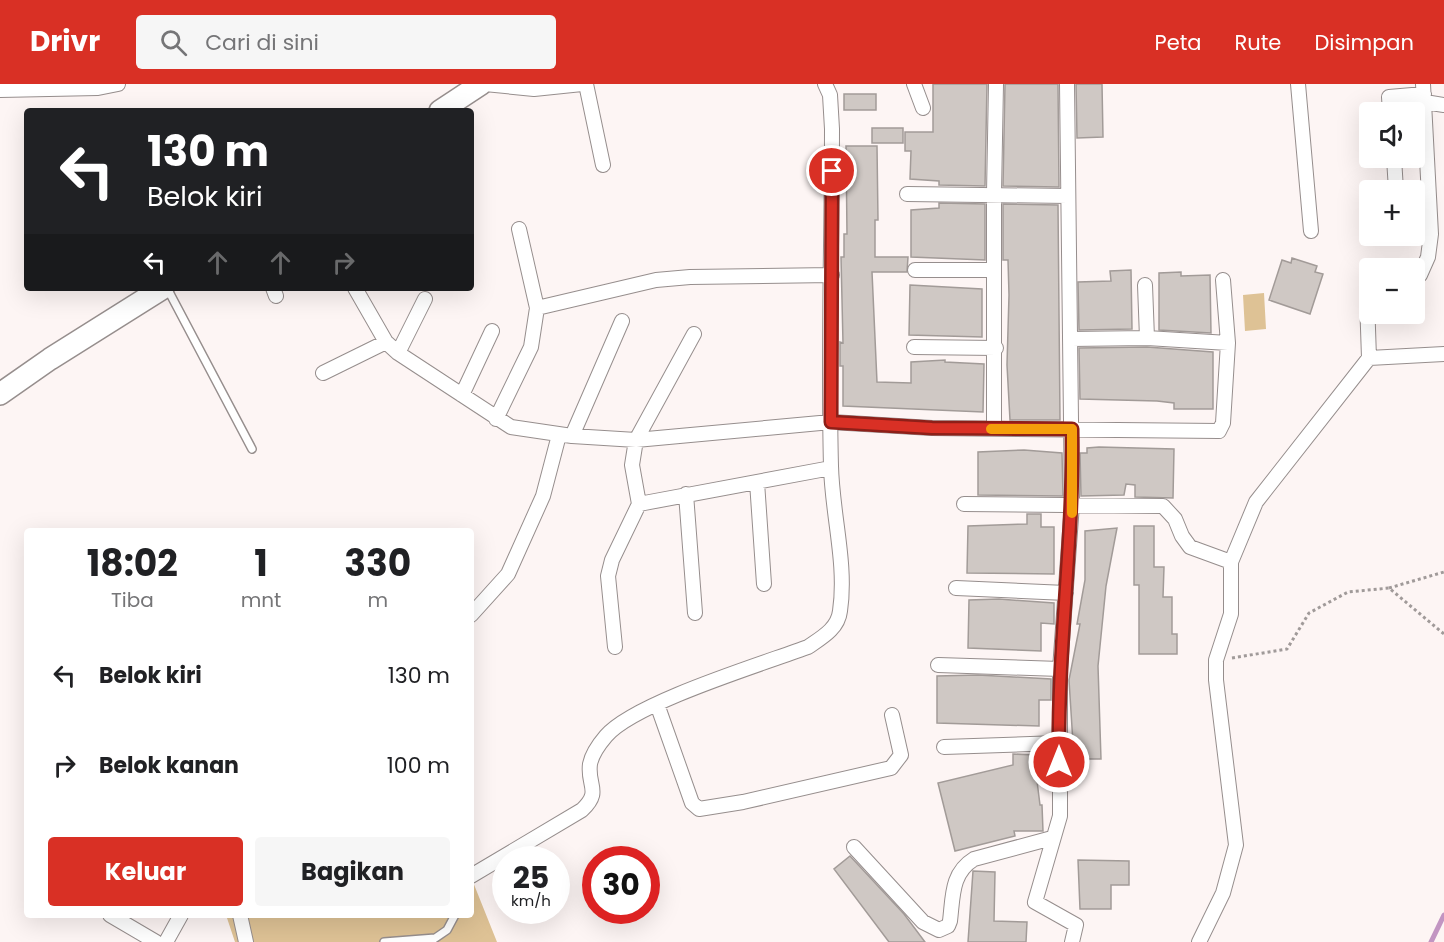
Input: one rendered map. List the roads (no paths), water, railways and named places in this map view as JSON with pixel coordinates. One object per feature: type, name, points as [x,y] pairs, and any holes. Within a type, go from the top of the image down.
[{"type":"main road","points":[[445,108],[483,84]]},
{"type":"main road","points":[[0,394],[50,359],[160,291]]},
{"type":"street","points":[[0,90],[98,88],[118,84]]},
{"type":"street","points":[[483,84],[525,89],[584,84],[603,165]]},
{"type":"street","points":[[474,874],[582,810],[593,797],[590,763],[607,735],[627,719],[657,704],[808,647],[829,633],[840,613],[831,468],[832,129],[830,94],[825,84]]},
{"type":"street","points":[[914,84],[923,108]]},
{"type":"street","points":[[994,429],[996,84]]},
{"type":"street","points":[[1067,84],[1072,504],[1060,669],[1060,816],[1052,837],[1035,902],[1076,925],[1072,942]]},
{"type":"street","points":[[1298,84],[1311,231]]},
{"type":"street","points":[[1424,94],[1431,234],[1425,264]]},
{"type":"street","points":[[1389,102],[1389,97],[1424,94],[1444,105]]},
{"type":"street","points":[[907,194],[994,193],[1068,196]]},
{"type":"street","points":[[496,419],[531,347],[537,308],[519,229]]},
{"type":"street","points":[[915,270],[994,270]]},
{"type":"street","points":[[537,308],[656,280],[690,277],[832,275]]},
{"type":"street","points":[[357,291],[386,342],[398,353],[496,419],[519,430],[566,436],[636,440],[831,422],[994,429],[1219,431],[1223,423],[1228,344],[1223,280]]},
{"type":"street","points":[[1145,285],[1147,338]]},
{"type":"street","points":[[398,353],[425,299]]},
{"type":"street","points":[[474,612],[508,574],[543,496],[566,436],[622,321]]},
{"type":"street","points":[[1199,942],[1223,892],[1236,845],[1216,680],[1216,660],[1231,614],[1231,562],[1256,502],[1370,358],[1368,324]]},
{"type":"street","points":[[462,394],[492,331]]},
{"type":"street","points":[[615,647],[609,576],[612,560],[639,504],[632,465],[636,440],[694,334]]},
{"type":"street","points":[[1071,339],[1147,338],[1228,344]]},
{"type":"street","points":[[323,373],[386,342]]},
{"type":"street","points":[[914,347],[996,348]]},
{"type":"street","points":[[1370,358],[1444,354]]},
{"type":"street","points":[[639,504],[831,468]]},
{"type":"street","points":[[757,482],[764,584]]},
{"type":"street","points":[[686,494],[696,613]]},
{"type":"street","points":[[964,504],[1163,506],[1175,519],[1182,536],[1190,547],[1231,562]]},
{"type":"street","points":[[956,588],[1066,593]]},
{"type":"street","points":[[938,665],[1060,669]]},
{"type":"street","points":[[657,704],[692,803],[699,809],[891,768],[901,755],[892,715]]},
{"type":"street","points":[[944,747],[1059,743]]},
{"type":"street","points":[[854,847],[923,922],[939,930],[948,926],[950,921],[956,880],[963,866],[974,859],[1052,837]]},
{"type":"street","points":[[115,918],[156,942]]},
{"type":"street","points":[[166,942],[179,918]]},
{"type":"street","points":[[241,918],[246,942]]},
{"type":"lane","points":[[167,291],[252,450]]},
{"type":"lane","points":[[384,942],[432,940],[447,930],[453,918]]},
{"type":"waterway","points":[[1431,942],[1444,915]]}]
